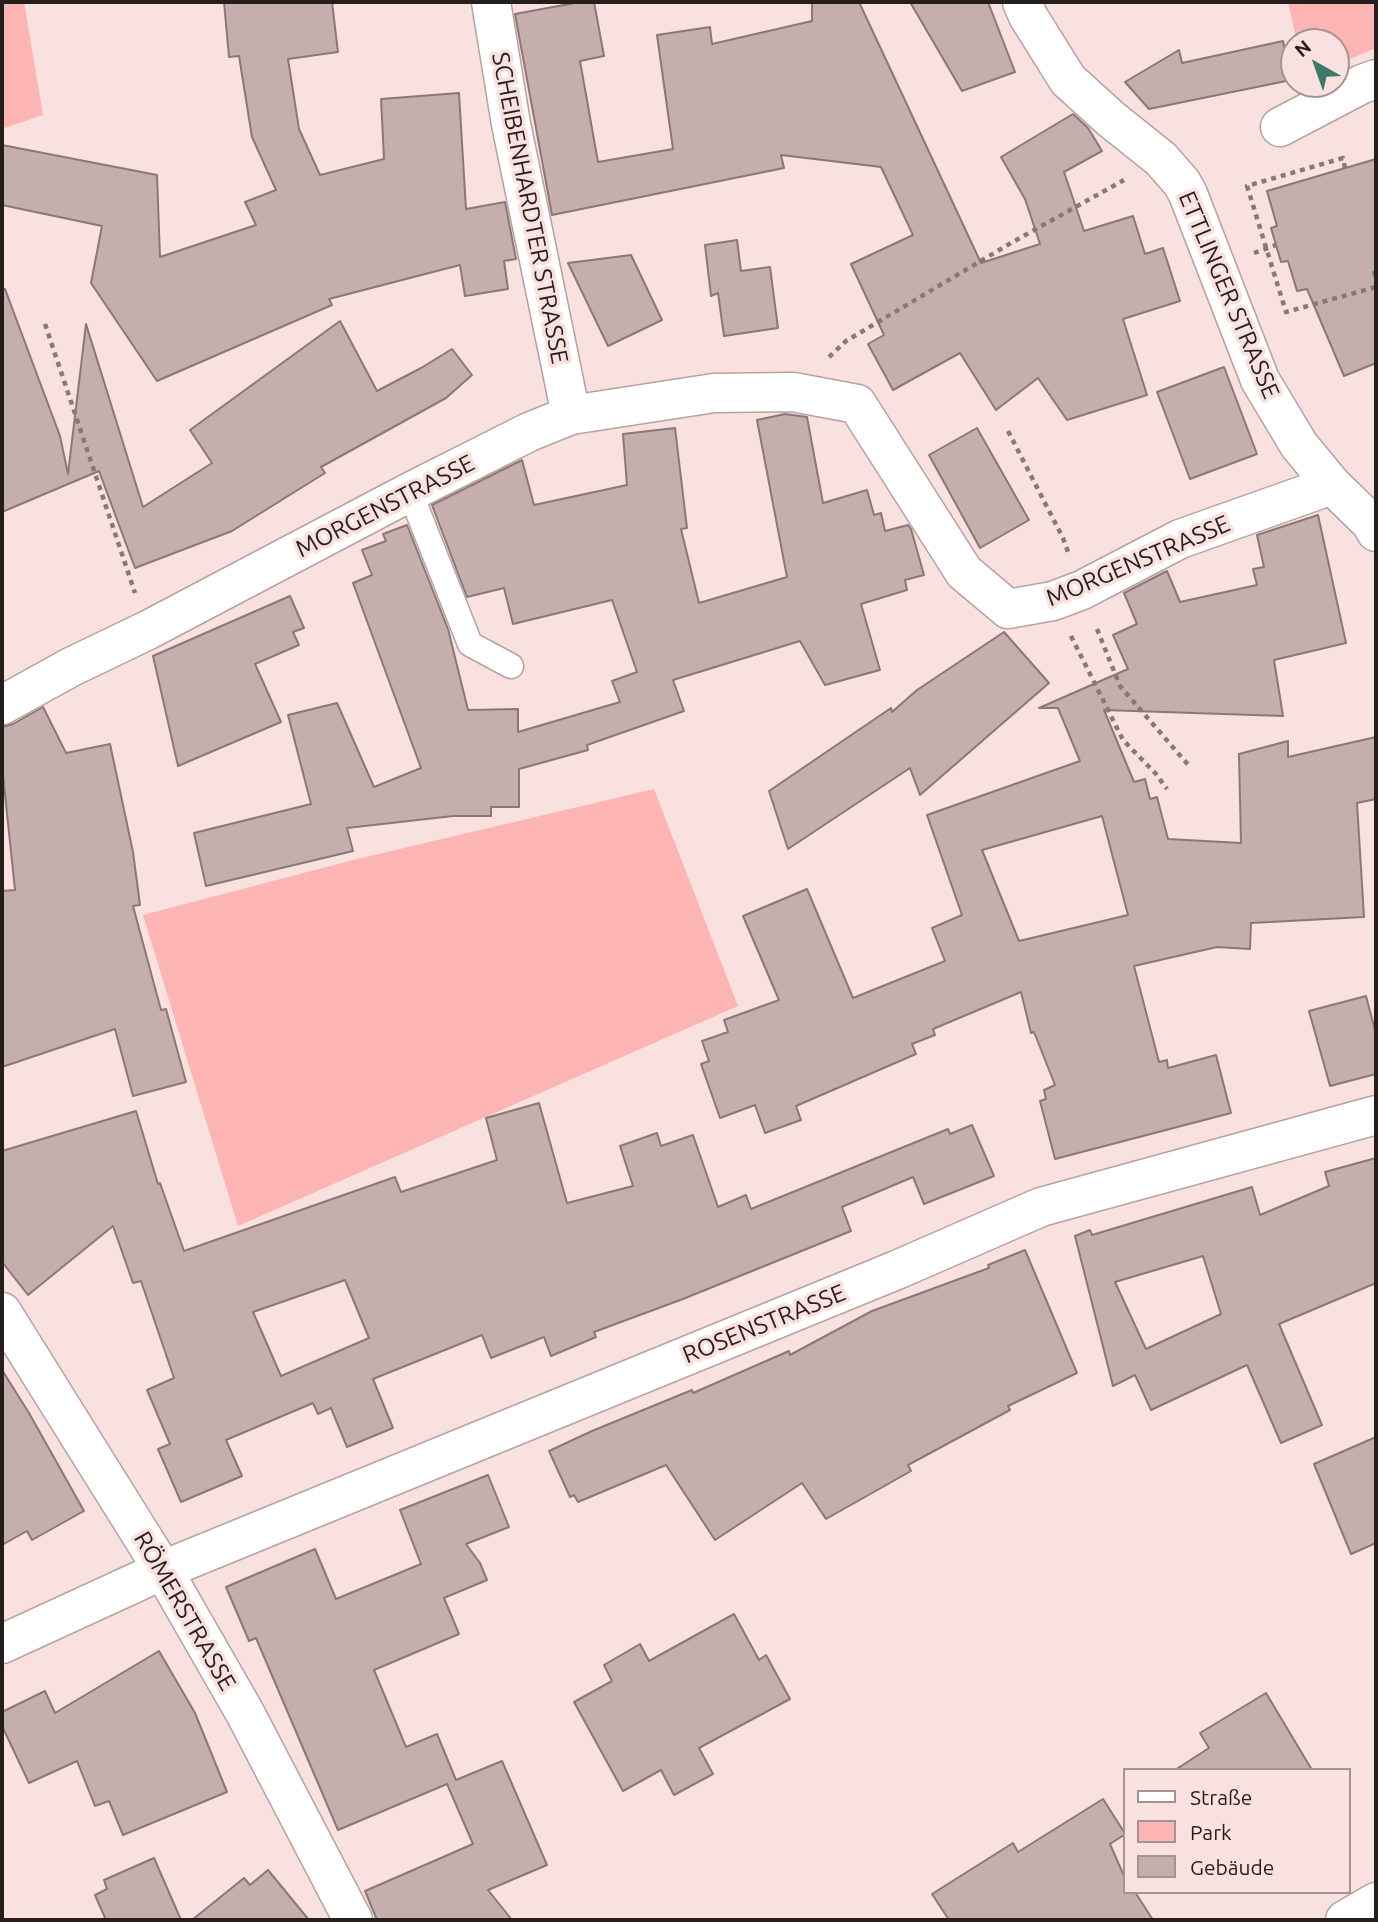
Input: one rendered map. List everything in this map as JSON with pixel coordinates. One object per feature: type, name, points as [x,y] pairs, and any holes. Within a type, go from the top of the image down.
[{"type":"street","name":"SCHEIBENHARDTER STRASSE","points":[[491,2],[513,137],[571,415]]},
{"type":"street","name":"ETTLINGER STRASSE","points":[[1022,2],[1068,79],[1111,119],[1161,159],[1182,183],[1260,380],[1299,446],[1332,485],[1371,523],[1376,532]]},
{"type":"street","points":[[1280,127],[1376,79]]},
{"type":"street","name":"MORGENSTRASSE","points":[[2,705],[410,492],[529,432],[571,415],[714,393],[793,392],[857,404],[964,572],[1008,609],[1053,601],[1082,590],[1180,539],[1332,485]]},
{"type":"street","name":"ROSENSTRASSE","points":[[2,1644],[163,1570],[899,1269],[1041,1207],[1376,1115]]},
{"type":"street","name":"RÖMERSTRASSE","points":[[2,1312],[163,1570],[245,1713],[353,1920]]},
{"type":"street","points":[[1346,1920],[1376,1902]]},
{"type":"lane","points":[[410,492],[470,644],[512,666]]},
{"type":"path","points":[[1345,168],[1343,158],[1247,186],[1286,312],[1376,287]]},
{"type":"path","points":[[793,392],[846,341],[1011,243],[1161,159]]},
{"type":"path","points":[[1257,252],[1276,245]]},
{"type":"path","points":[[1374,271],[1376,279]]},
{"type":"path","points":[[45,324],[148,630]]},
{"type":"path","points":[[1053,601],[1123,740],[1167,789]]},
{"type":"green space","points":[[2,2],[24,2],[43,115],[2,129]]},
{"type":"green space","points":[[1288,2],[1376,2],[1376,48],[1350,59],[1350,28],[1294,28]]},
{"type":"green space","points":[[654,789],[738,1006],[238,1226],[143,915],[353,860]]},
{"type":"building","points":[[224,2],[332,2],[338,52],[288,59],[299,129],[320,175],[384,159],[381,99],[459,93],[466,209],[505,202],[516,259],[504,261],[508,289],[465,296],[460,265],[329,299],[332,305],[157,381],[91,283],[102,226],[2,205],[2,145],[157,175],[160,257],[256,225],[245,202],[276,190],[252,137],[239,56],[229,57]]},
{"type":"building","points":[[580,2],[594,2],[604,56],[580,61],[598,162],[673,149],[657,35],[710,27],[712,44],[812,21],[812,2],[859,2],[981,263],[1040,244],[1025,199],[1001,157],[1073,114],[1088,128],[1102,151],[1064,172],[1084,231],[1133,216],[1145,254],[1163,248],[1180,301],[1123,319],[1147,395],[1067,420],[1038,378],[996,410],[960,353],[893,390],[868,344],[884,335],[851,264],[913,235],[881,167],[781,155],[784,168],[552,215],[515,14]]},
{"type":"building","points":[[910,2],[988,2],[1015,72],[962,91]]},
{"type":"building","points":[[1280,42],[1280,82],[1149,109],[1125,82],[1179,50],[1182,63]]},
{"type":"building","points":[[1376,159],[1376,363],[1344,376],[1307,289],[1297,291],[1288,261],[1281,262],[1271,228],[1277,226],[1267,191]]},
{"type":"building","points":[[737,240],[741,271],[770,267],[778,328],[724,336],[718,293],[711,296],[705,245]]},
{"type":"building","points":[[631,255],[662,320],[608,346],[568,263]]},
{"type":"building","points":[[5,289],[60,436],[68,474],[86,324],[143,507],[212,463],[190,430],[340,321],[377,391],[452,349],[472,375],[446,398],[321,467],[325,473],[232,531],[135,568],[99,471],[2,512],[2,290]]},
{"type":"building","points":[[1224,367],[1257,454],[1190,479],[1157,392]]},
{"type":"building","points":[[785,414],[807,417],[823,503],[867,490],[874,515],[881,513],[885,531],[908,525],[911,529],[924,575],[905,580],[907,590],[861,604],[880,670],[825,685],[800,641],[673,680],[684,711],[587,745],[588,750],[519,769],[519,807],[491,807],[491,816],[453,816],[347,828],[353,851],[206,886],[194,833],[311,804],[288,715],[337,703],[374,787],[421,768],[353,583],[372,575],[362,550],[386,541],[383,534],[407,525],[448,629],[468,710],[518,709],[518,732],[620,702],[612,681],[637,672],[612,600],[513,624],[504,588],[467,597],[432,505],[522,460],[534,505],[627,485],[623,434],[675,428],[687,528],[681,529],[699,603],[787,577],[757,420]]},
{"type":"building","points":[[977,428],[1029,520],[980,548],[929,455]]},
{"type":"building","points":[[1318,515],[1346,643],[1274,660],[1283,716],[1104,710],[1134,782],[1145,779],[1150,799],[1157,797],[1168,839],[1241,843],[1239,754],[1288,741],[1288,757],[1376,737],[1376,799],[1357,803],[1364,917],[1251,923],[1250,949],[1217,947],[1134,966],[1159,1062],[1167,1060],[1168,1068],[1216,1055],[1231,1113],[1055,1159],[1040,1101],[1046,1099],[1044,1090],[1055,1085],[1034,1032],[1031,1033],[1021,992],[933,1029],[935,1035],[912,1044],[916,1054],[796,1106],[801,1120],[765,1133],[755,1105],[720,1118],[701,1064],[709,1061],[702,1041],[728,1032],[724,1020],[779,1000],[743,916],[807,889],[853,998],[945,961],[932,928],[962,915],[927,815],[1080,761],[1058,708],[1039,708],[1128,669],[1113,635],[1137,624],[1124,593],[1167,571],[1180,602],[1257,585],[1253,569],[1264,567],[1257,535]],"holes":[[[1102,816],[1128,915],[1019,941],[982,850]]]},
{"type":"building","points":[[290,596],[304,628],[293,632],[299,645],[255,664],[281,722],[178,766],[153,656]]},
{"type":"building","points":[[1004,632],[1049,683],[920,795],[910,768],[788,849],[769,791],[891,708],[892,712],[917,690]]},
{"type":"building","points":[[43,707],[66,753],[110,744],[133,852],[140,905],[133,906],[161,1010],[166,1009],[186,1082],[133,1096],[115,1029],[2,1067],[2,891],[15,890],[2,766],[2,727],[13,724]]},
{"type":"building","points":[[1366,996],[1376,1034],[1376,1074],[1330,1086],[1309,1011]]},
{"type":"building","points":[[539,1103],[567,1203],[633,1186],[620,1146],[657,1133],[661,1146],[693,1135],[718,1207],[746,1195],[751,1209],[948,1129],[950,1134],[972,1125],[994,1176],[924,1204],[913,1177],[842,1207],[851,1231],[594,1332],[596,1337],[551,1356],[544,1337],[491,1358],[482,1335],[373,1379],[393,1428],[347,1447],[331,1408],[318,1414],[313,1403],[226,1440],[242,1476],[181,1502],[158,1449],[170,1444],[147,1390],[174,1378],[141,1281],[133,1283],[113,1226],[28,1295],[2,1262],[2,1151],[136,1111],[158,1184],[160,1183],[184,1251],[395,1177],[401,1192],[497,1160],[486,1118]],"holes":[[[345,1280],[369,1338],[281,1376],[253,1312]]]},
{"type":"building","points":[[1376,1158],[1376,1283],[1279,1324],[1322,1425],[1281,1443],[1247,1365],[1151,1410],[1135,1375],[1113,1386],[1075,1236],[1090,1230],[1092,1235],[1252,1187],[1260,1215],[1329,1186],[1325,1172]],"holes":[[[1203,1256],[1221,1314],[1146,1349],[1115,1282]]]},
{"type":"building","points":[[1025,1250],[1077,1373],[1008,1406],[1010,1410],[908,1465],[911,1471],[826,1519],[802,1483],[715,1540],[666,1465],[578,1502],[574,1495],[570,1497],[549,1451],[789,1351],[790,1355],[872,1311],[989,1268],[988,1265]]},
{"type":"building","points":[[2,1370],[84,1511],[32,1540],[27,1531],[2,1545]]},
{"type":"building","points":[[1376,1437],[1376,1543],[1351,1554],[1314,1464]]},
{"type":"building","points":[[488,1475],[509,1527],[466,1544],[480,1563],[487,1580],[444,1598],[459,1634],[374,1670],[406,1747],[437,1734],[456,1780],[502,1761],[547,1865],[488,1890],[512,1920],[377,1920],[365,1891],[473,1844],[447,1784],[338,1830],[256,1638],[249,1641],[226,1587],[315,1549],[336,1599],[421,1564],[400,1510]]},
{"type":"building","points":[[734,1614],[759,1660],[766,1655],[790,1699],[699,1748],[713,1774],[674,1795],[661,1770],[623,1791],[574,1702],[612,1681],[604,1665],[640,1644],[649,1661]]},
{"type":"building","points":[[159,1651],[195,1713],[227,1792],[123,1835],[109,1801],[95,1806],[77,1761],[29,1783],[2,1726],[2,1712],[45,1691],[55,1713]]},
{"type":"building","points":[[1266,1693],[1311,1768],[1178,1768],[1209,1748],[1200,1733]]},
{"type":"building","points":[[1103,1799],[1122,1829],[1122,1836],[1110,1844],[1122,1871],[1122,1894],[1136,1894],[1153,1920],[949,1920],[932,1894],[1013,1843],[1018,1852]]},
{"type":"building","points":[[154,1858],[181,1920],[106,1920],[95,1895],[107,1889],[104,1880]]},
{"type":"building","points":[[268,1870],[309,1920],[192,1920],[244,1878],[250,1885]]}]
